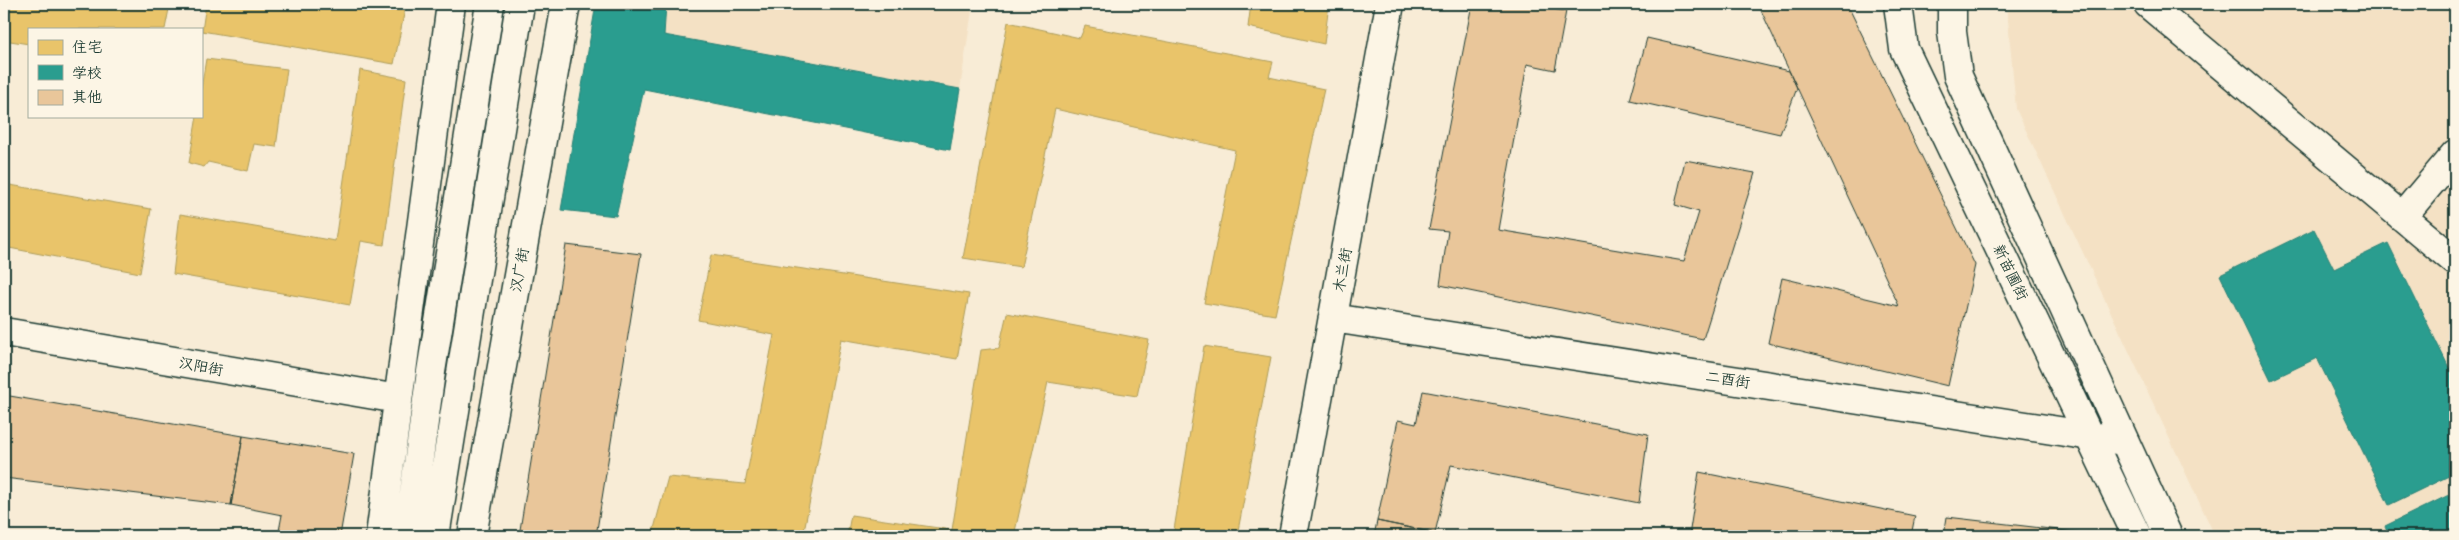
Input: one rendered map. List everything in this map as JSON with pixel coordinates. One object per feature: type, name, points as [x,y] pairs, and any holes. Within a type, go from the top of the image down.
[{"type":"street","points":[[380,536],[451,4]]},
{"type":"street","points":[[408,536],[431,372],[490,4]]},
{"type":"street","points":[[435,536],[520,4]]},
{"type":"street","name":"汉广街","points":[[472,536],[566,4]]},
{"type":"street","name":"木兰街","points":[[1293,536],[1390,4]]},
{"type":"street","name":"新苗圃街","points":[[1898,4],[1904,49],[2137,536]]},
{"type":"street","points":[[1952,4],[1952,32],[1958,76],[2168,536]]},
{"type":"street","points":[[2148,4],[2455,261]]},
{"type":"street","points":[[2402,217],[2455,154]]},
{"type":"street","name":"二酉街","points":[[1333,318],[2123,441]]},
{"type":"street","name":"汉阳街","points":[[4,332],[398,399]]},
{"type":"shaded area","points":[[666,4],[973,4],[960,89],[664,35]]},
{"type":"shaded area","points":[[2012,4],[2455,4],[2455,536],[2215,536],[2016,109],[2007,9]]},
{"type":"building: 住宅","points":[[4,4],[170,4],[165,28],[28,28],[28,44],[4,40]]},
{"type":"building: 住宅","points":[[206,4],[406,4],[394,64],[202,31]]},
{"type":"building: 住宅","points":[[1251,4],[1329,4],[1324,44],[1248,27]]},
{"type":"building: 住宅","points":[[1008,22],[1080,38],[1085,26],[1273,62],[1269,77],[1324,89],[1275,315],[1204,303],[1235,150],[1055,109],[1021,267],[963,258]]},
{"type":"building: 住宅","points":[[206,59],[287,69],[276,147],[254,144],[248,171],[208,162],[204,167],[189,163],[197,118],[202,118],[202,83]]},
{"type":"building: 住宅","points":[[360,70],[406,79],[384,245],[361,241],[350,305],[173,274],[180,214],[335,241]]},
{"type":"building: 住宅","points":[[4,184],[151,209],[140,273],[4,247]]},
{"type":"building: 住宅","points":[[711,255],[969,294],[957,359],[841,339],[803,536],[652,536],[668,477],[745,484],[774,335],[698,320]]},
{"type":"building: 住宅","points":[[1007,313],[1149,340],[1137,396],[1048,382],[1014,536],[847,536],[851,515],[952,530],[981,350],[999,348]]},
{"type":"building: 住宅","points":[[1204,346],[1271,357],[1237,536],[1173,536]]},
{"type":"building: 学校","points":[[596,4],[666,4],[664,35],[960,89],[950,150],[644,89],[616,216],[561,210]]},
{"type":"building: 学校","points":[[2314,229],[2334,269],[2388,243],[2455,380],[2455,473],[2389,505],[2317,358],[2271,380],[2220,275]]},
{"type":"building: 学校","points":[[2455,492],[2455,536],[2390,536],[2385,526]]},
{"type":"building: 其他","points":[[1472,4],[1514,4],[1566,11],[1555,70],[1527,64],[1498,230],[1684,261],[1699,212],[1675,205],[1685,160],[1755,173],[1703,339],[1440,285],[1448,231],[1429,229]]},
{"type":"building: 其他","points":[[1758,4],[1847,4],[1975,265],[1948,386],[1768,343],[1782,278],[1899,306]]},
{"type":"building: 其他","points":[[1647,38],[1789,71],[1797,88],[1780,134],[1630,100]]},
{"type":"building: 其他","points":[[566,245],[641,254],[596,536],[519,536]]},
{"type":"building: 其他","points":[[1423,391],[1648,434],[1639,503],[1451,465],[1435,533],[1377,521],[1398,420],[1416,424]]},
{"type":"building: 其他","points":[[4,395],[243,436],[231,505],[4,478]]},
{"type":"building: 其他","points":[[243,436],[354,454],[340,536],[278,536],[282,515],[231,505]]},
{"type":"building: 其他","points":[[1699,472],[1915,516],[1911,536],[1689,536]]},
{"type":"building: 其他","points":[[1947,517],[2093,534],[2094,536],[1944,536]]},
{"type":"building: 其他","points":[[1377,521],[1435,533],[1435,536],[1374,536]]}]
